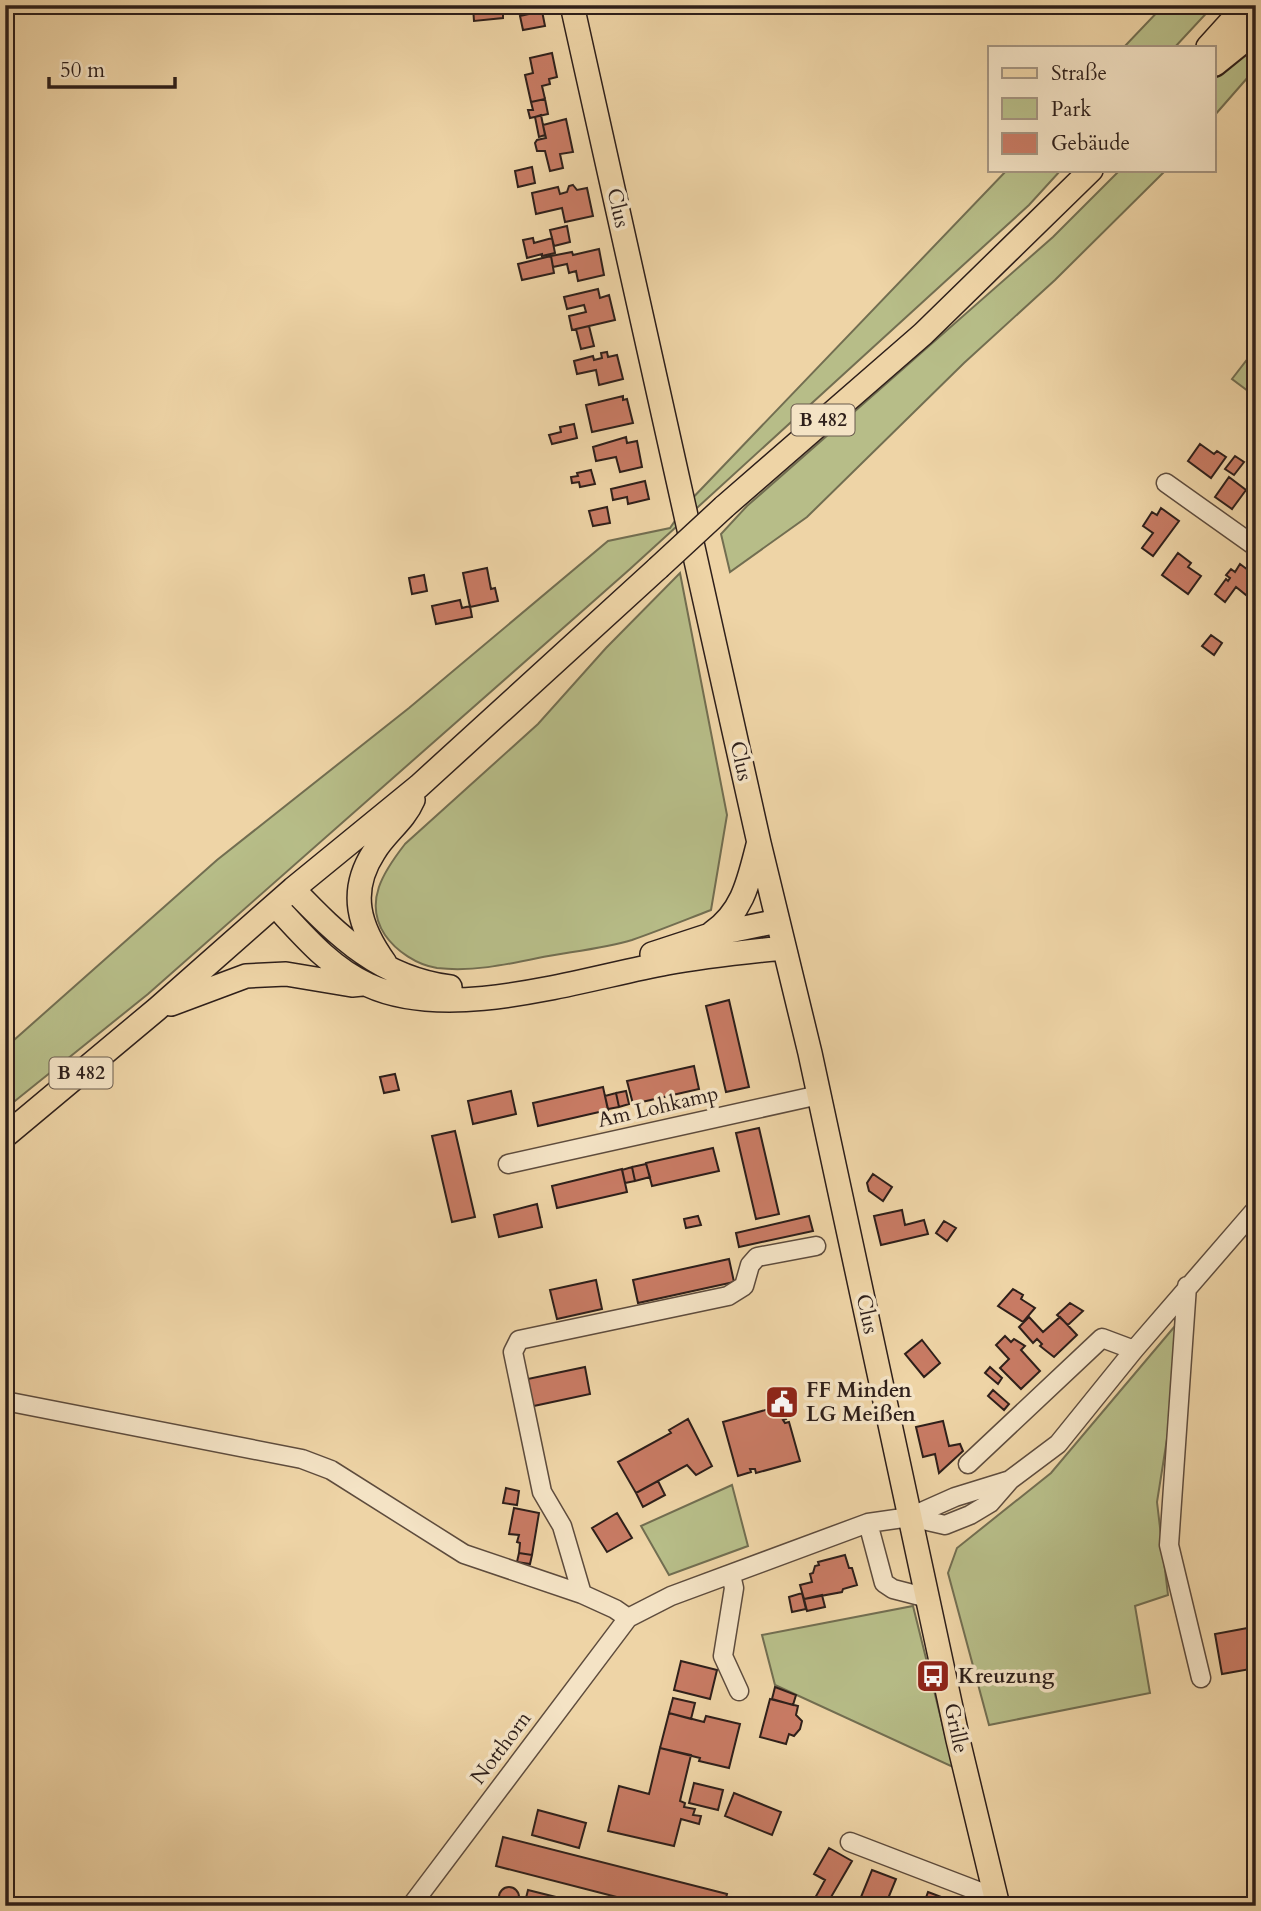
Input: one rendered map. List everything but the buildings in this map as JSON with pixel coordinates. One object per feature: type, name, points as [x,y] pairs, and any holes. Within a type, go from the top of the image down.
[{"type":"highway","points":[[1216,61],[1256,29]]},
{"type":"main road","name":"Clus","points":[[572,5],[759,843],[819,1095],[910,1517]]},
{"type":"main road","points":[[1209,46],[1246,5]]},
{"type":"main road","name":"B 482","points":[[5,1136],[157,1009],[293,889],[419,786],[724,507],[923,334],[1089,172]]},
{"type":"main road","points":[[391,971],[369,942],[360,917],[360,885],[373,852],[408,812],[419,786]]},
{"type":"main road","points":[[710,935],[725,924],[743,898],[759,843]]},
{"type":"main road","points":[[293,889],[331,929],[391,971],[430,984],[463,989],[499,986],[593,968],[663,951],[710,935],[778,922]]},
{"type":"main road","points":[[275,905],[312,945],[365,984],[386,992],[432,999],[468,1001],[668,962],[783,948]]},
{"type":"main road","points":[[157,1009],[246,976],[286,974],[352,985],[365,984]]},
{"type":"main road","name":"Grille","points":[[910,1517],[960,1751],[997,1902]]},
{"type":"street","points":[[1166,483],[1256,547]]},
{"type":"street","name":"Am Lohkamp","points":[[508,1164],[819,1095]]},
{"type":"street","name":"Notthorn","points":[[411,1906],[628,1618],[671,1596],[868,1523],[910,1517],[955,1497],[1010,1480],[1058,1444],[1187,1286],[1256,1209]]},
{"type":"street","points":[[582,1594],[562,1526],[542,1492],[513,1352],[519,1339],[729,1296],[744,1286],[750,1265],[757,1257],[816,1246]]},
{"type":"street","points":[[1187,1286],[1169,1545],[1201,1678]]},
{"type":"street","points":[[968,1464],[1102,1338],[1134,1350]]},
{"type":"street","points":[[5,1401],[302,1459],[331,1470],[464,1554],[582,1594],[628,1618]]},
{"type":"street","points":[[868,1523],[884,1583],[893,1589],[929,1598]]},
{"type":"street","points":[[730,1575],[734,1588],[723,1656],[739,1691]]},
{"type":"street","name":"Grille","points":[[850,1842],[997,1902]]},
{"type":"green space","points":[[1164,5],[1214,5],[1176,46],[1125,46]]},
{"type":"green space","points":[[1256,39],[1256,68],[1216,114],[1216,72]]},
{"type":"green space","points":[[1005,172],[1059,172],[1029,205],[630,569],[148,994],[5,1109],[5,1048],[217,860],[409,708],[608,541],[670,528],[685,506]]},
{"type":"green space","points":[[1118,172],[1164,172],[807,517],[730,572],[721,534],[747,506],[1053,237]]},
{"type":"green space","points":[[1256,348],[1256,397],[1232,379]]},
{"type":"green space","points":[[680,573],[727,815],[711,910],[621,943],[488,967],[437,968],[422,964],[401,952],[385,935],[376,911],[379,887],[397,854],[538,724],[606,648]]},
{"type":"green space","points":[[1175,1326],[1183,1338],[1157,1502],[1168,1595],[1135,1606],[1150,1693],[989,1725],[948,1573],[957,1548],[1051,1473]]},
{"type":"green space","points":[[732,1485],[748,1546],[669,1575],[641,1526]]},
{"type":"green space","points":[[913,1606],[953,1767],[775,1685],[762,1635]]},
{"type":"place","name":"FF Minden LG Meißen","points":[[782,1402]]},
{"type":"place","name":"Kreuzung","points":[[933,1676]]}]
